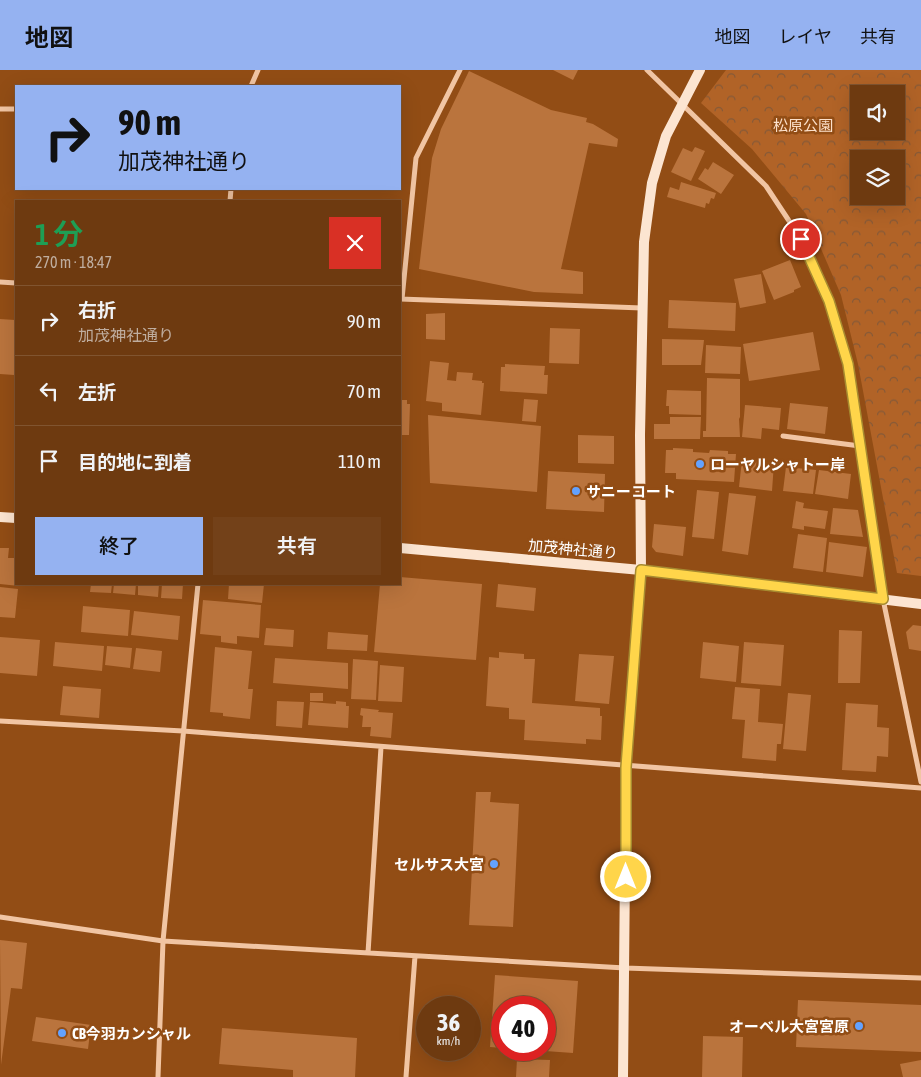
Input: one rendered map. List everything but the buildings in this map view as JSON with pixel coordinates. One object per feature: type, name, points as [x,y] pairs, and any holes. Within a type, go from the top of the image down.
[{"type":"street","points":[[251,85],[258,70]]},
{"type":"street","points":[[460,70],[416,158],[401,299],[642,308]]},
{"type":"street","points":[[647,70],[766,186],[801,239],[829,301],[848,364],[883,599],[921,782]]},
{"type":"street","points":[[623,1077],[626,767],[641,570],[644,242],[652,183],[666,136],[700,70]]},
{"type":"street","points":[[0,109],[15,109]]},
{"type":"street","points":[[0,282],[15,283]]},
{"type":"street","points":[[783,436],[860,446]]},
{"type":"street","points":[[0,517],[15,518]]},
{"type":"street","name":"加茂神社通り","points":[[401,548],[641,570],[921,604]]},
{"type":"street","points":[[158,1077],[163,941],[198,585]]},
{"type":"street","points":[[0,721],[183,731],[626,767],[921,788]]},
{"type":"street","points":[[368,953],[381,747]]},
{"type":"street","points":[[0,917],[163,941],[625,968],[921,978]]},
{"type":"street","points":[[406,1077],[415,956]]},
{"type":"green space","name":"松原公園","points":[[726,70],[921,70],[921,576],[897,573],[858,364],[841,295],[806,214],[752,149],[701,103]]},
{"type":"place","name":"ローヤルシャトー岸","points":[[700,464]]},
{"type":"place","name":"サニーコート","points":[[576,491]]},
{"type":"place","name":"セルサス大宮","points":[[494,864]]},
{"type":"place","name":"オーベル大宮宮原","points":[[859,1026]]},
{"type":"place","name":"CB今羽カンシャル","points":[[62,1033]]},
{"type":"route","points":[[626,877],[626,767],[641,570],[883,599],[848,364],[829,301],[801,239]]}]
